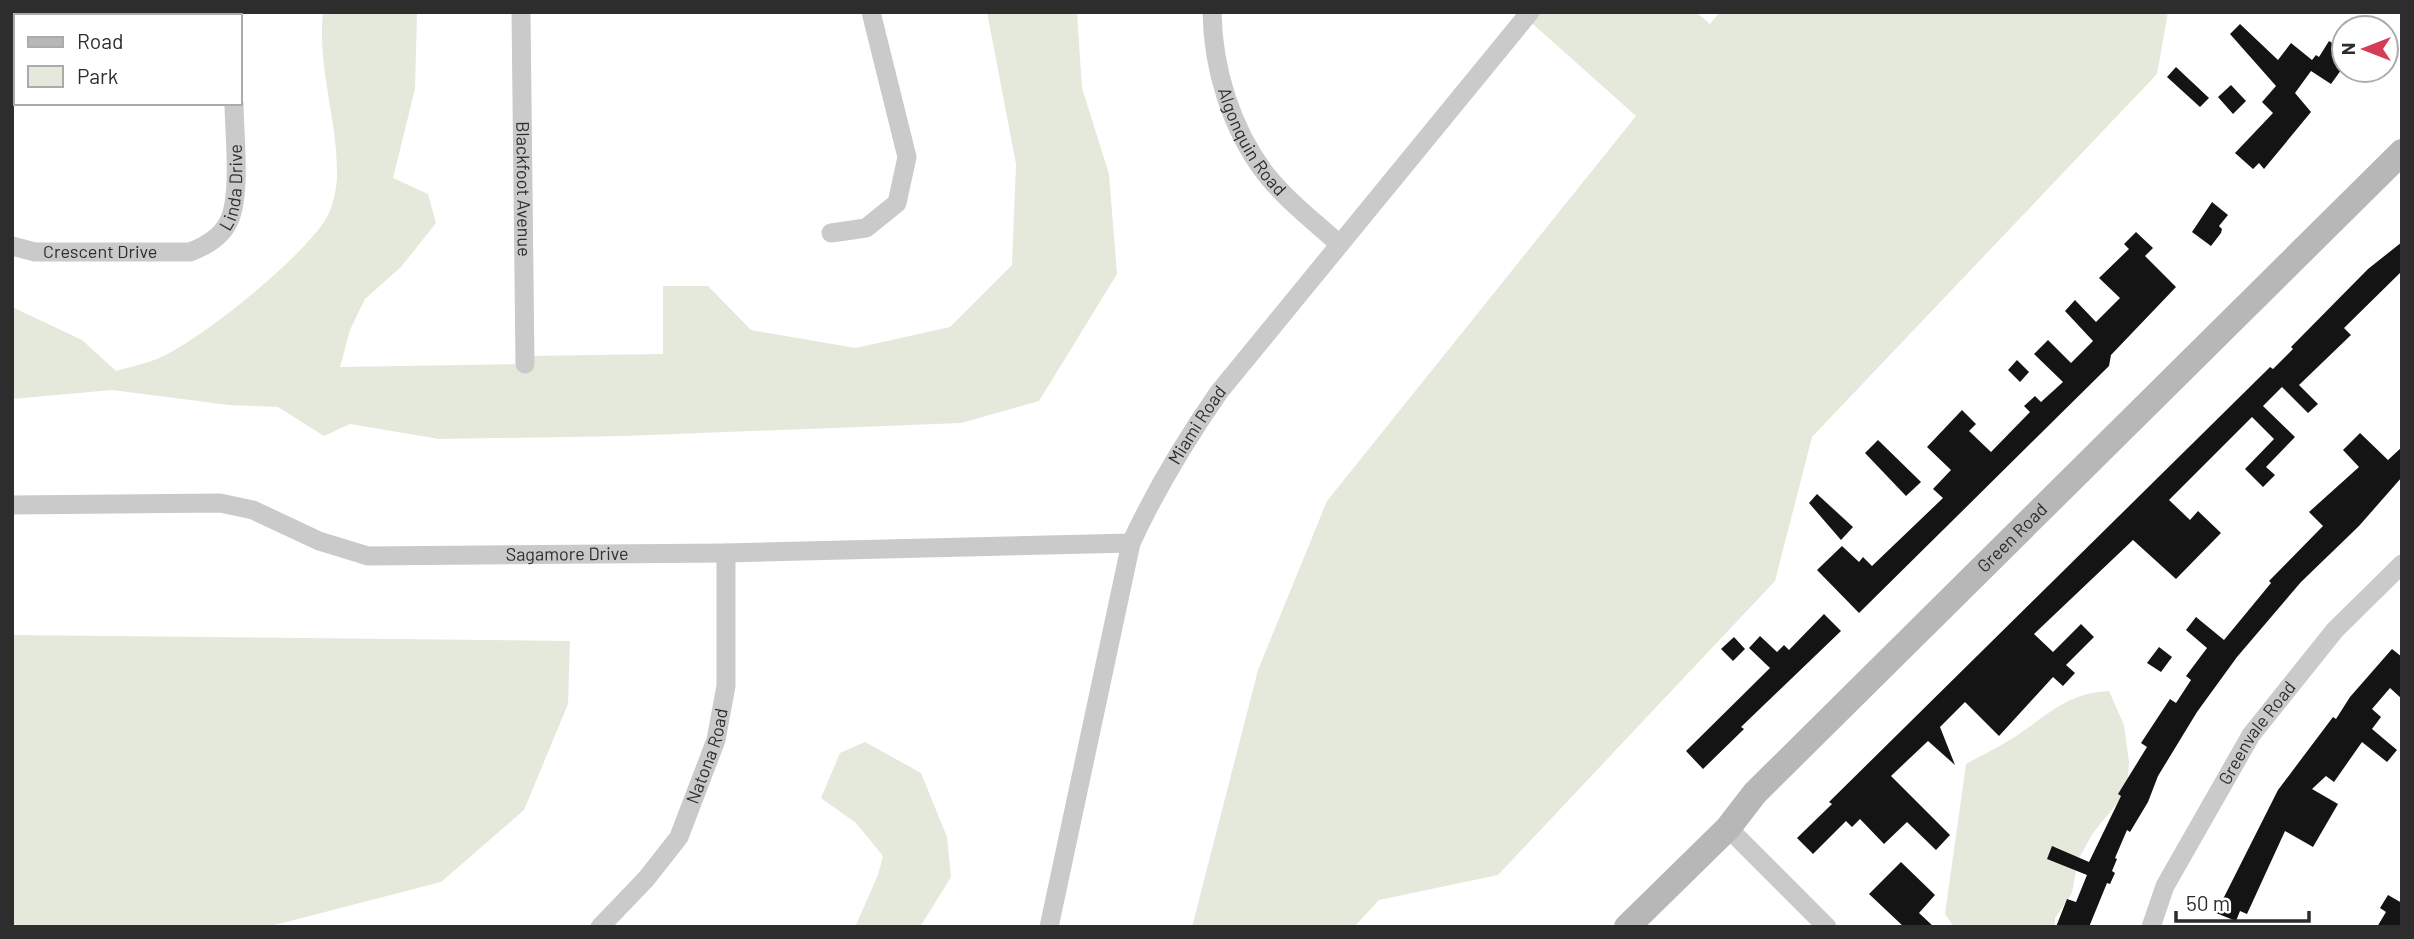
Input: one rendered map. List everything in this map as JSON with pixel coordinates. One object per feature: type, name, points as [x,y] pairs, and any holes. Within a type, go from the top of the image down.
[{"type":"main road","name":"Green Road","points":[[1627,927],[1728,828],[1755,793],[2402,152]]},
{"type":"street","name":"Blackfoot Avenue","points":[[521,12],[525,365]]},
{"type":"street","points":[[831,233],[866,228],[897,204],[907,157],[871,12]]},
{"type":"street","name":"Algonquin Road","points":[[1212,12],[1212,43],[1219,78],[1234,116],[1266,174],[1339,244]]},
{"type":"street","name":"Miami Road","points":[[1049,927],[1130,543],[1154,494],[1184,442],[1219,393],[1530,12]]},
{"type":"street","name":"Linda Drive","points":[[190,251],[218,237],[230,221],[234,198],[234,105]]},
{"type":"street","name":"Crescent Drive","points":[[12,246],[35,251],[190,251]]},
{"type":"street","name":"Sagamore Drive","points":[[12,505],[220,503],[253,510],[318,541],[368,556],[726,552],[1130,543]]},
{"type":"street","name":"Natona Road","points":[[600,927],[637,889],[679,837],[716,740],[726,686],[726,552]]},
{"type":"street","name":"Greenvale Road","points":[[2151,927],[2165,886],[2251,735],[2335,630],[2402,564]]},
{"type":"street","points":[[1728,828],[1827,927]]},
{"type":"green space","points":[[323,12],[417,12],[415,89],[393,178],[428,194],[436,223],[401,267],[365,299],[350,330],[340,367],[524,364],[525,356],[663,354],[663,286],[708,286],[751,330],[856,348],[950,327],[1012,265],[1016,164],[987,12],[1077,12],[1082,88],[1109,174],[1117,274],[1039,401],[961,423],[624,436],[439,439],[350,424],[324,436],[278,407],[229,405],[112,390],[12,399],[12,307],[82,340],[116,371],[157,359],[198,335],[275,275],[315,234],[331,208],[337,176],[323,53]]},
{"type":"green space","points":[[1530,12],[1696,12],[1710,24],[1720,12],[2168,12],[2157,74],[1812,437],[1775,581],[1498,875],[1379,900],[1354,927],[1192,927],[1258,670],[1327,501],[1636,116],[1525,17]]},
{"type":"green space","points":[[12,635],[570,641],[568,704],[524,810],[441,882],[267,927],[12,927]]},
{"type":"green space","points":[[2109,691],[2124,725],[2129,762],[2127,791],[2093,833],[2078,860],[2072,893],[2055,918],[2055,927],[1954,927],[1945,914],[1966,764],[2009,741],[2062,704],[2083,695]]},
{"type":"green space","points":[[865,742],[921,773],[947,837],[951,877],[920,927],[855,927],[878,875],[883,856],[856,823],[821,798],[840,753]]},
{"type":"building","points":[[2240,24],[2278,60],[2291,43],[2312,60],[2316,55],[2319,57],[2330,42],[2330,83],[2311,71],[2295,93],[2311,112],[2264,169],[2259,163],[2253,169],[2235,153],[2273,113],[2262,102],[2276,86],[2230,34]]},
{"type":"building","points":[[2176,67],[2209,98],[2200,107],[2167,77]]},
{"type":"building","points":[[2231,85],[2246,101],[2233,114],[2218,97]]},
{"type":"building","points":[[2212,202],[2228,215],[2219,226],[2221,233],[2211,246],[2192,232]]},
{"type":"building","points":[[2136,232],[2153,248],[2145,256],[2176,287],[2111,355],[2109,366],[1859,613],[1817,570],[1842,546],[1859,562],[1863,557],[1872,566],[1943,498],[1933,489],[1951,470],[1927,447],[1962,410],[1976,424],[1969,431],[1991,452],[2030,412],[2024,406],[2035,396],[2041,402],[2063,382],[2034,354],[2048,340],[2071,363],[2093,341],[2065,311],[2075,300],[2096,322],[2120,298],[2099,278],[2129,249],[2124,244]]},
{"type":"building","points":[[2402,242],[2402,271],[2344,328],[2351,335],[2299,385],[2318,404],[2308,413],[2282,387],[2263,406],[2295,437],[2266,467],[2275,475],[2263,487],[2245,469],[2274,439],[2252,417],[2169,500],[2190,520],[2198,511],[2221,533],[2176,579],[2133,540],[2034,634],[2053,652],[2081,624],[2094,637],[2066,665],[2075,673],[2063,686],[2053,677],[1999,736],[1965,702],[1940,727],[1955,765],[1928,741],[1891,776],[1950,835],[1936,850],[1907,822],[1884,844],[1860,819],[1852,827],[1846,821],[1813,854],[1797,838],[1832,804],[1829,802],[2270,367],[2273,369],[2293,349],[2291,347],[2368,269]]},
{"type":"building","points":[[2017,360],[2029,372],[2020,382],[2008,370]]},
{"type":"building","points":[[2360,433],[2388,460],[2402,447],[2402,477],[2359,526],[2301,582],[2237,657],[2197,712],[2158,776],[2148,802],[2130,832],[2127,830],[2115,858],[2117,859],[2112,871],[2115,873],[2110,884],[2107,883],[2089,927],[2056,927],[2067,899],[2076,902],[2087,875],[2047,859],[2052,846],[2089,862],[2121,796],[2118,794],[2147,747],[2141,743],[2170,699],[2176,703],[2191,680],[2186,676],[2207,648],[2186,630],[2196,617],[2224,640],[2271,583],[2269,581],[2323,526],[2309,512],[2359,467],[2343,450]]},
{"type":"building","points":[[1878,440],[1921,482],[1906,496],[1865,453]]},
{"type":"building","points":[[1817,494],[1853,527],[1841,540],[1809,503]]},
{"type":"building","points":[[1824,614],[1841,631],[1741,727],[1744,729],[1703,769],[1686,751],[1770,668],[1749,648],[1760,636],[1777,652],[1784,645],[1789,650]]},
{"type":"building","points":[[1734,637],[1745,649],[1733,661],[1721,649]]},
{"type":"building","points":[[2159,647],[2172,657],[2161,672],[2147,663]]},
{"type":"building","points":[[2392,649],[2402,657],[2402,699],[2390,688],[2372,709],[2381,717],[2372,729],[2397,750],[2387,762],[2362,742],[2334,782],[2326,776],[2312,789],[2338,804],[2313,847],[2285,831],[2247,914],[2240,911],[2236,921],[2216,913],[2278,790],[2333,717],[2336,719],[2350,697]]},
{"type":"building","points":[[1901,862],[1935,895],[1919,913],[1934,927],[1904,927],[1869,894]]},
{"type":"building","points":[[2388,895],[2402,903],[2402,927],[2377,927],[2386,912],[2380,908]]}]
